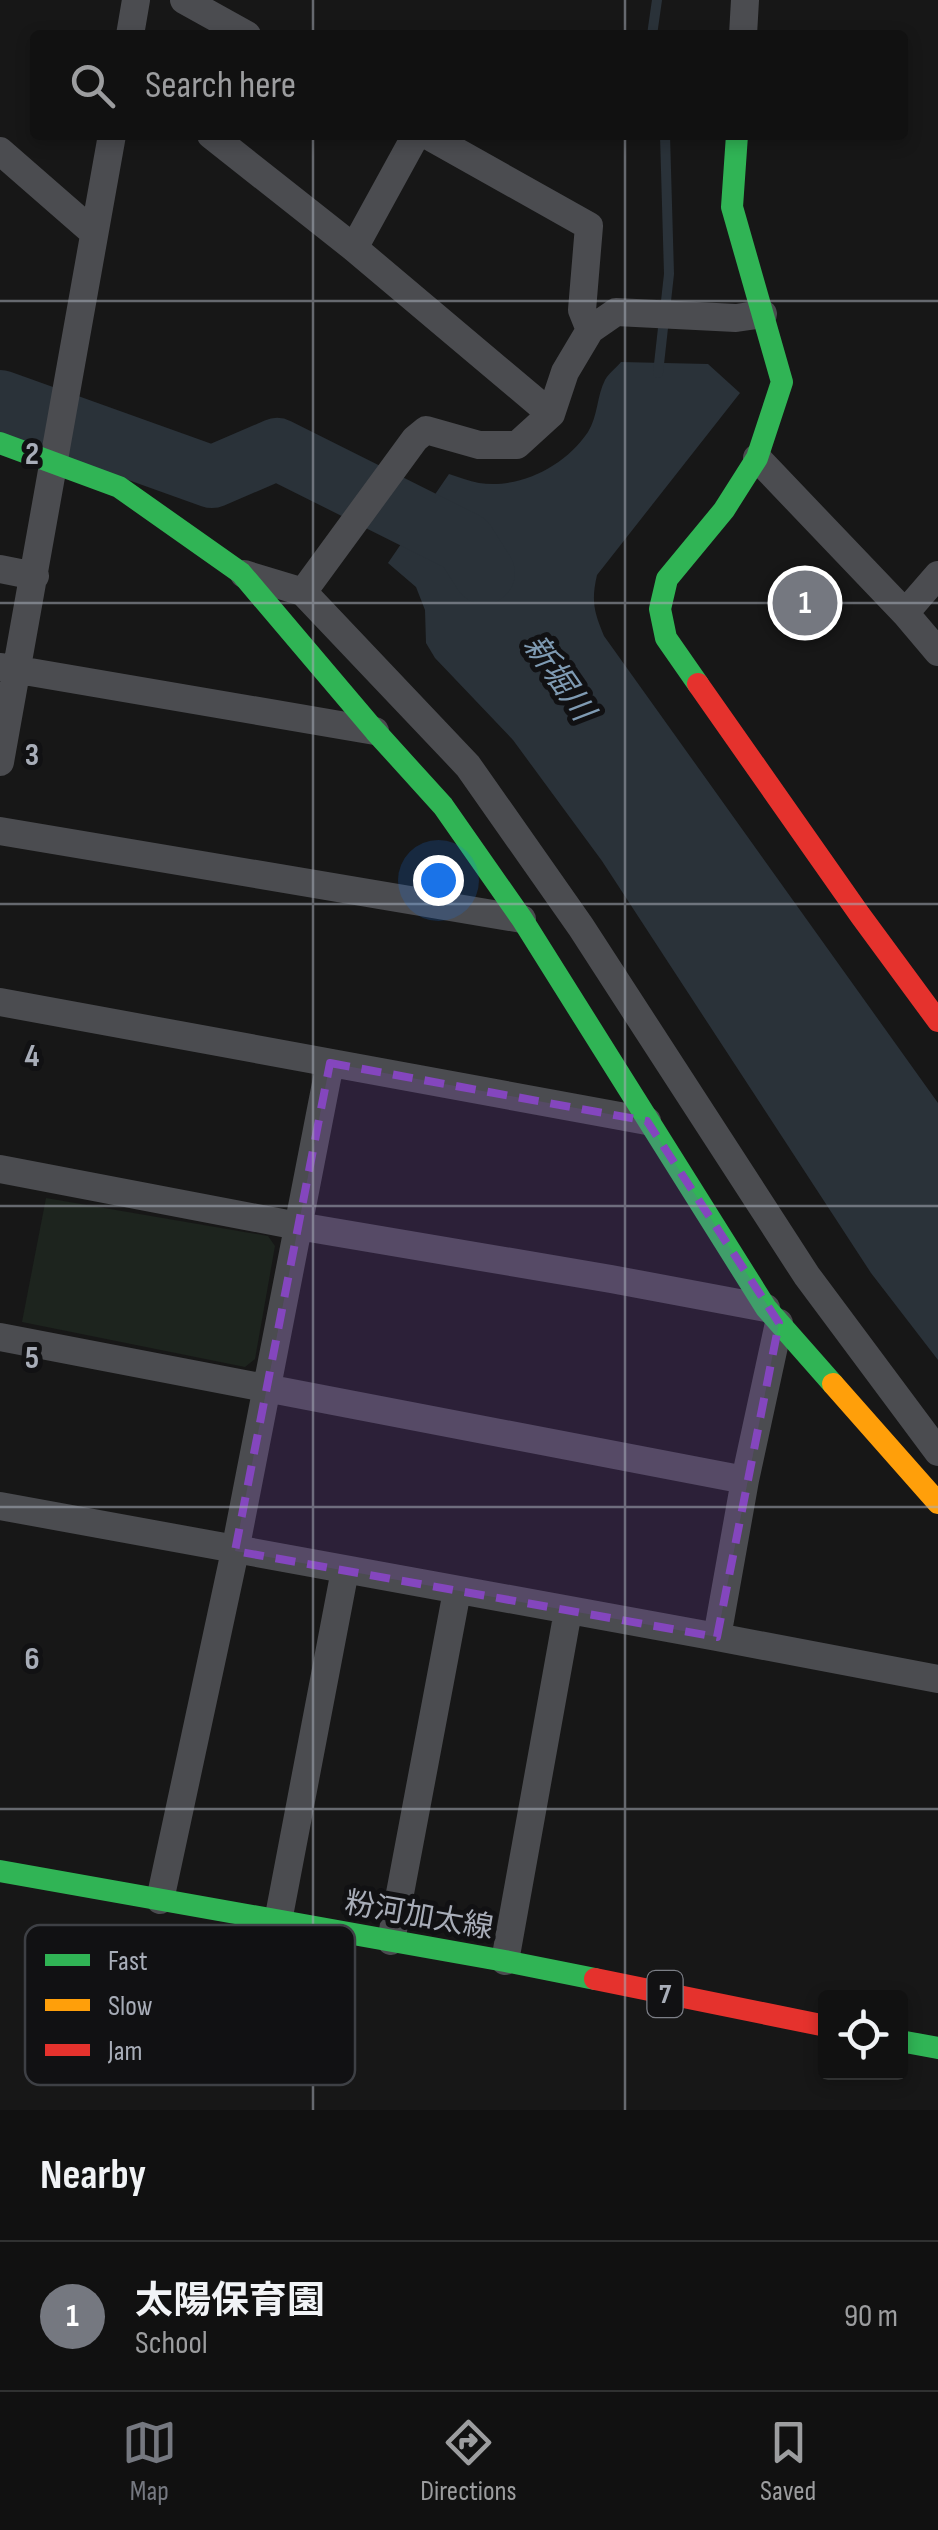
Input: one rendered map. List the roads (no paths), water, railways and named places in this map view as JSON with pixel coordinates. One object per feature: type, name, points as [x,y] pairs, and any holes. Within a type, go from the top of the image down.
[{"type":"street","points":[[131,30],[136,0]]},
{"type":"street","points":[[184,0],[238,30]]},
{"type":"street","points":[[743,30],[745,0]]},
{"type":"street","points":[[0,762],[8,668],[34,576],[111,140]]},
{"type":"street","points":[[216,140],[354,248],[551,414]]},
{"type":"street","points":[[354,248],[413,140]]},
{"type":"street","points":[[435,140],[589,226],[582,310],[590,330]]},
{"type":"street","points":[[737,140],[732,207],[750,316],[782,382],[756,458],[724,510],[667,580],[660,608],[666,638],[938,1021]]},
{"type":"street","points":[[0,151],[94,233]]},
{"type":"street","points":[[309,584],[414,439],[426,430],[479,445],[516,445],[551,414],[565,372],[590,330],[616,312],[750,316]]},
{"type":"street","points":[[0,443],[56,456],[118,487],[242,573],[375,732],[443,806],[522,920],[772,1316],[938,1502]]},
{"type":"street","points":[[756,458],[938,652]]},
{"type":"street","points":[[0,570],[34,576]]},
{"type":"street","points":[[242,573],[309,584],[468,766],[581,928],[807,1276],[938,1452]]},
{"type":"street","points":[[905,613],[938,575]]},
{"type":"street","points":[[8,668],[375,732]]},
{"type":"street","points":[[0,830],[522,920]]},
{"type":"street","points":[[0,1002],[647,1120]]},
{"type":"street","points":[[160,1900],[235,1551],[330,1064]]},
{"type":"street","points":[[0,1170],[611,1279],[772,1316]]},
{"type":"street","points":[[717,1637],[772,1316]]},
{"type":"street","points":[[0,1337],[745,1480]]},
{"type":"street","points":[[0,1506],[938,1679]]},
{"type":"street","points":[[278,1921],[345,1570]]},
{"type":"street","points":[[391,1942],[457,1591]]},
{"type":"street","points":[[505,1962],[568,1611]]},
{"type":"street","name":"粉河加太線","points":[[0,1871],[300,1925]]},
{"type":"street","name":"粉河加太線","points":[[355,1935],[818,2024]]},
{"type":"street","points":[[908,2042],[938,2048]]},
{"type":"water","points":[[621,362],[708,364],[740,393],[597,575],[596,613],[604,636],[938,1103],[938,1360],[871,1273],[602,861],[513,740],[435,658],[426,643],[425,610],[416,587],[388,563],[449,474],[479,483],[511,482],[541,472],[567,455],[588,432],[605,380]]},
{"type":"waterway","points":[[653,30],[657,0]]},
{"type":"waterway","points":[[658,373],[669,274],[665,140]]},
{"type":"waterway","name":"新堀川","points":[[0,401],[212,477],[277,449],[465,543],[484,573]]},
{"type":"place","name":"太陽保育園","points":[[805,603]]}]
